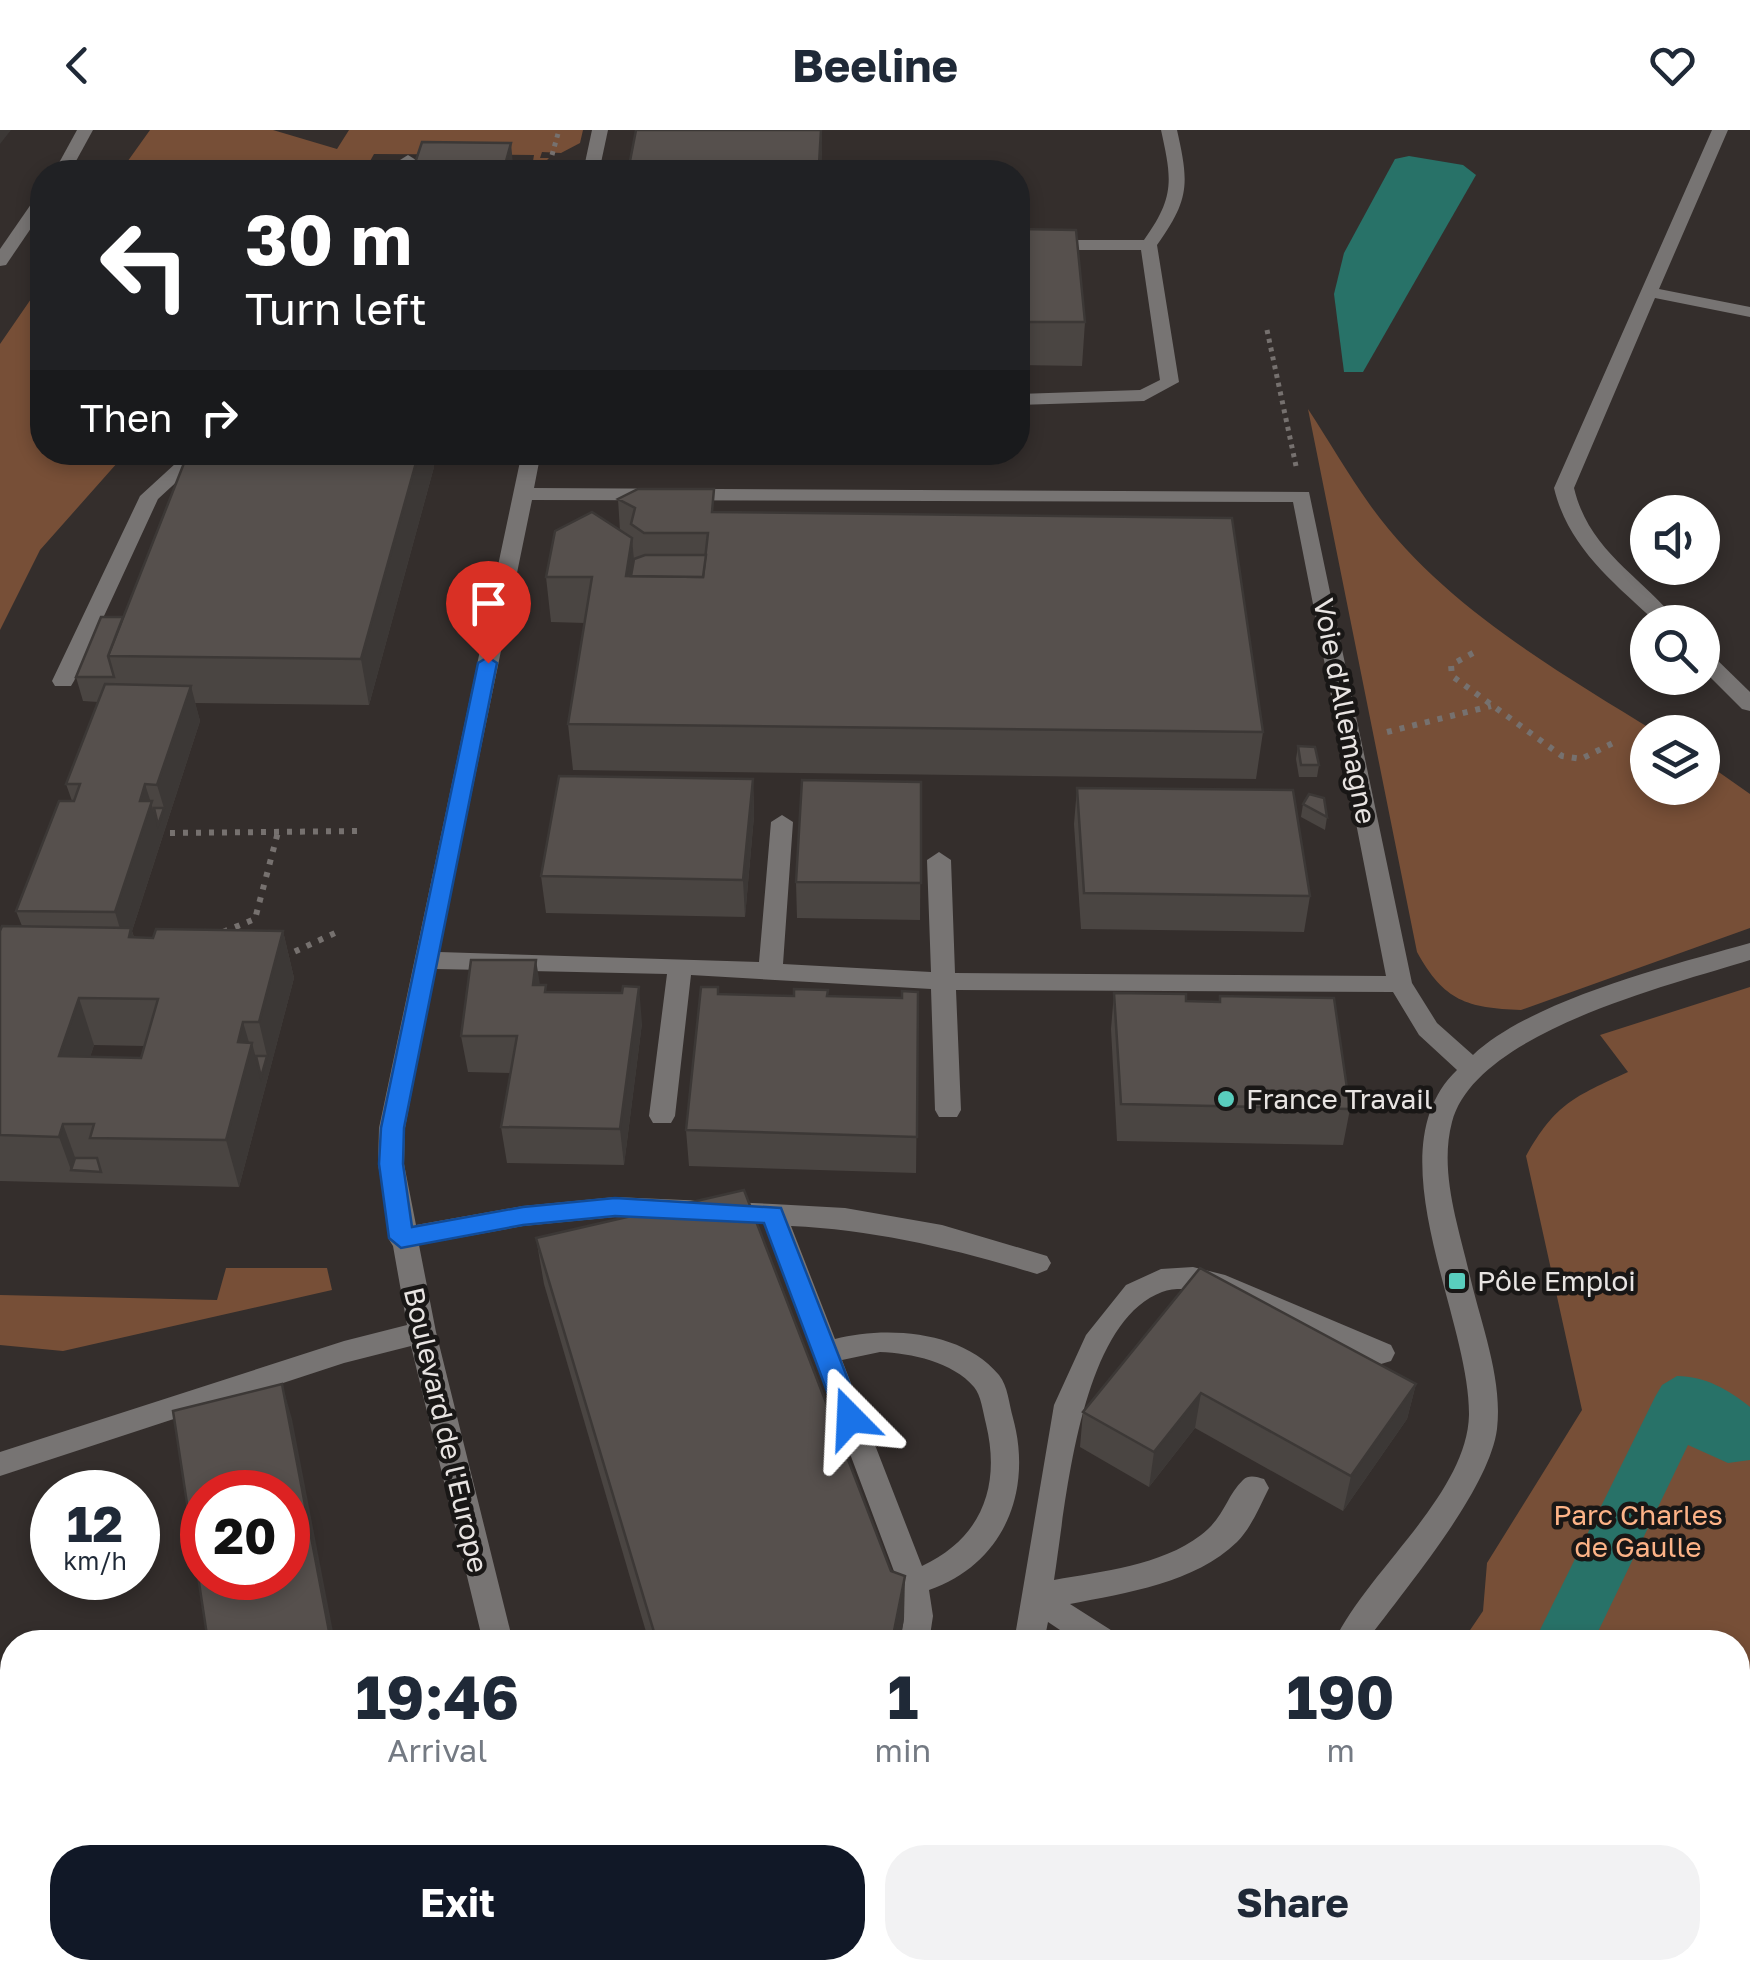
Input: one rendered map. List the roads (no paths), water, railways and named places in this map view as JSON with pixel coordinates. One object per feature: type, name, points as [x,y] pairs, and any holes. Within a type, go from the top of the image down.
[{"type":"street","points":[[69,160],[86,130]]},
{"type":"street","points":[[594,160],[600,130]]},
{"type":"street","points":[[1030,400],[1144,395],[1170,382],[1149,245],[1176,208],[1181,188],[1168,130]]},
{"type":"street","points":[[1651,605],[1584,538],[1567,510],[1564,488],[1720,130]]},
{"type":"street","points":[[0,262],[30,218]]},
{"type":"street","points":[[1030,246],[1149,245]]},
{"type":"street","points":[[1649,292],[1750,312]]},
{"type":"street","points":[[62,682],[150,496],[185,465]]},
{"type":"street","name":"Boulevard de l'Europe","points":[[495,1630],[401,1238],[391,1164],[392,1128],[529,465]]},
{"type":"street","name":"Voie d'Allemagne","points":[[523,494],[1302,496],[1400,984],[1428,1029],[1470,1067]]},
{"type":"street","points":[[1720,675],[1750,704]]},
{"type":"street","points":[[770,972],[782,822]]},
{"type":"street","points":[[940,860],[948,1110]]},
{"type":"street","points":[[1357,1630],[1458,1486],[1482,1435],[1481,1395],[1440,1192],[1436,1150],[1439,1120],[1450,1093],[1470,1067],[1543,1023],[1750,951]]},
{"type":"street","points":[[425,960],[680,967],[944,982],[1400,984]]},
{"type":"street","points":[[662,1116],[680,967]]},
{"type":"street","points":[[401,1238],[523,1216],[615,1207],[845,1218],[942,1235],[1038,1263]]},
{"type":"street","points":[[772,1214],[913,1582],[916,1630]]},
{"type":"street","points":[[1031,1630],[1068,1405],[1100,1335],[1136,1293],[1162,1280],[1193,1278],[1216,1283],[1381,1353]]},
{"type":"street","points":[[0,1464],[344,1352],[422,1332]]},
{"type":"street","points":[[825,1353],[878,1341],[896,1342],[962,1362],[990,1384],[1008,1469],[1001,1499],[974,1550],[938,1577],[913,1582]]},
{"type":"street","points":[[1035,1597],[1141,1574],[1190,1558],[1226,1533],[1254,1488]]},
{"type":"street","points":[[1035,1597],[1085,1630]]},
{"type":"water","points":[[1409,156],[1463,165],[1476,175],[1363,372],[1344,372],[1334,294],[1344,253],[1395,159]]},
{"type":"water","points":[[1677,1376],[1697,1378],[1750,1407],[1750,1460],[1728,1463],[1688,1445],[1599,1630],[1540,1630],[1655,1397],[1662,1385]]},
{"type":"place","name":"France Travail","points":[[1226,1099]]},
{"type":"place","name":"Pôle Emploi","points":[[1457,1281]]},
{"type":"park label","name":"Parc Charles de Gaulle","points":[[1638,1531]]}]
